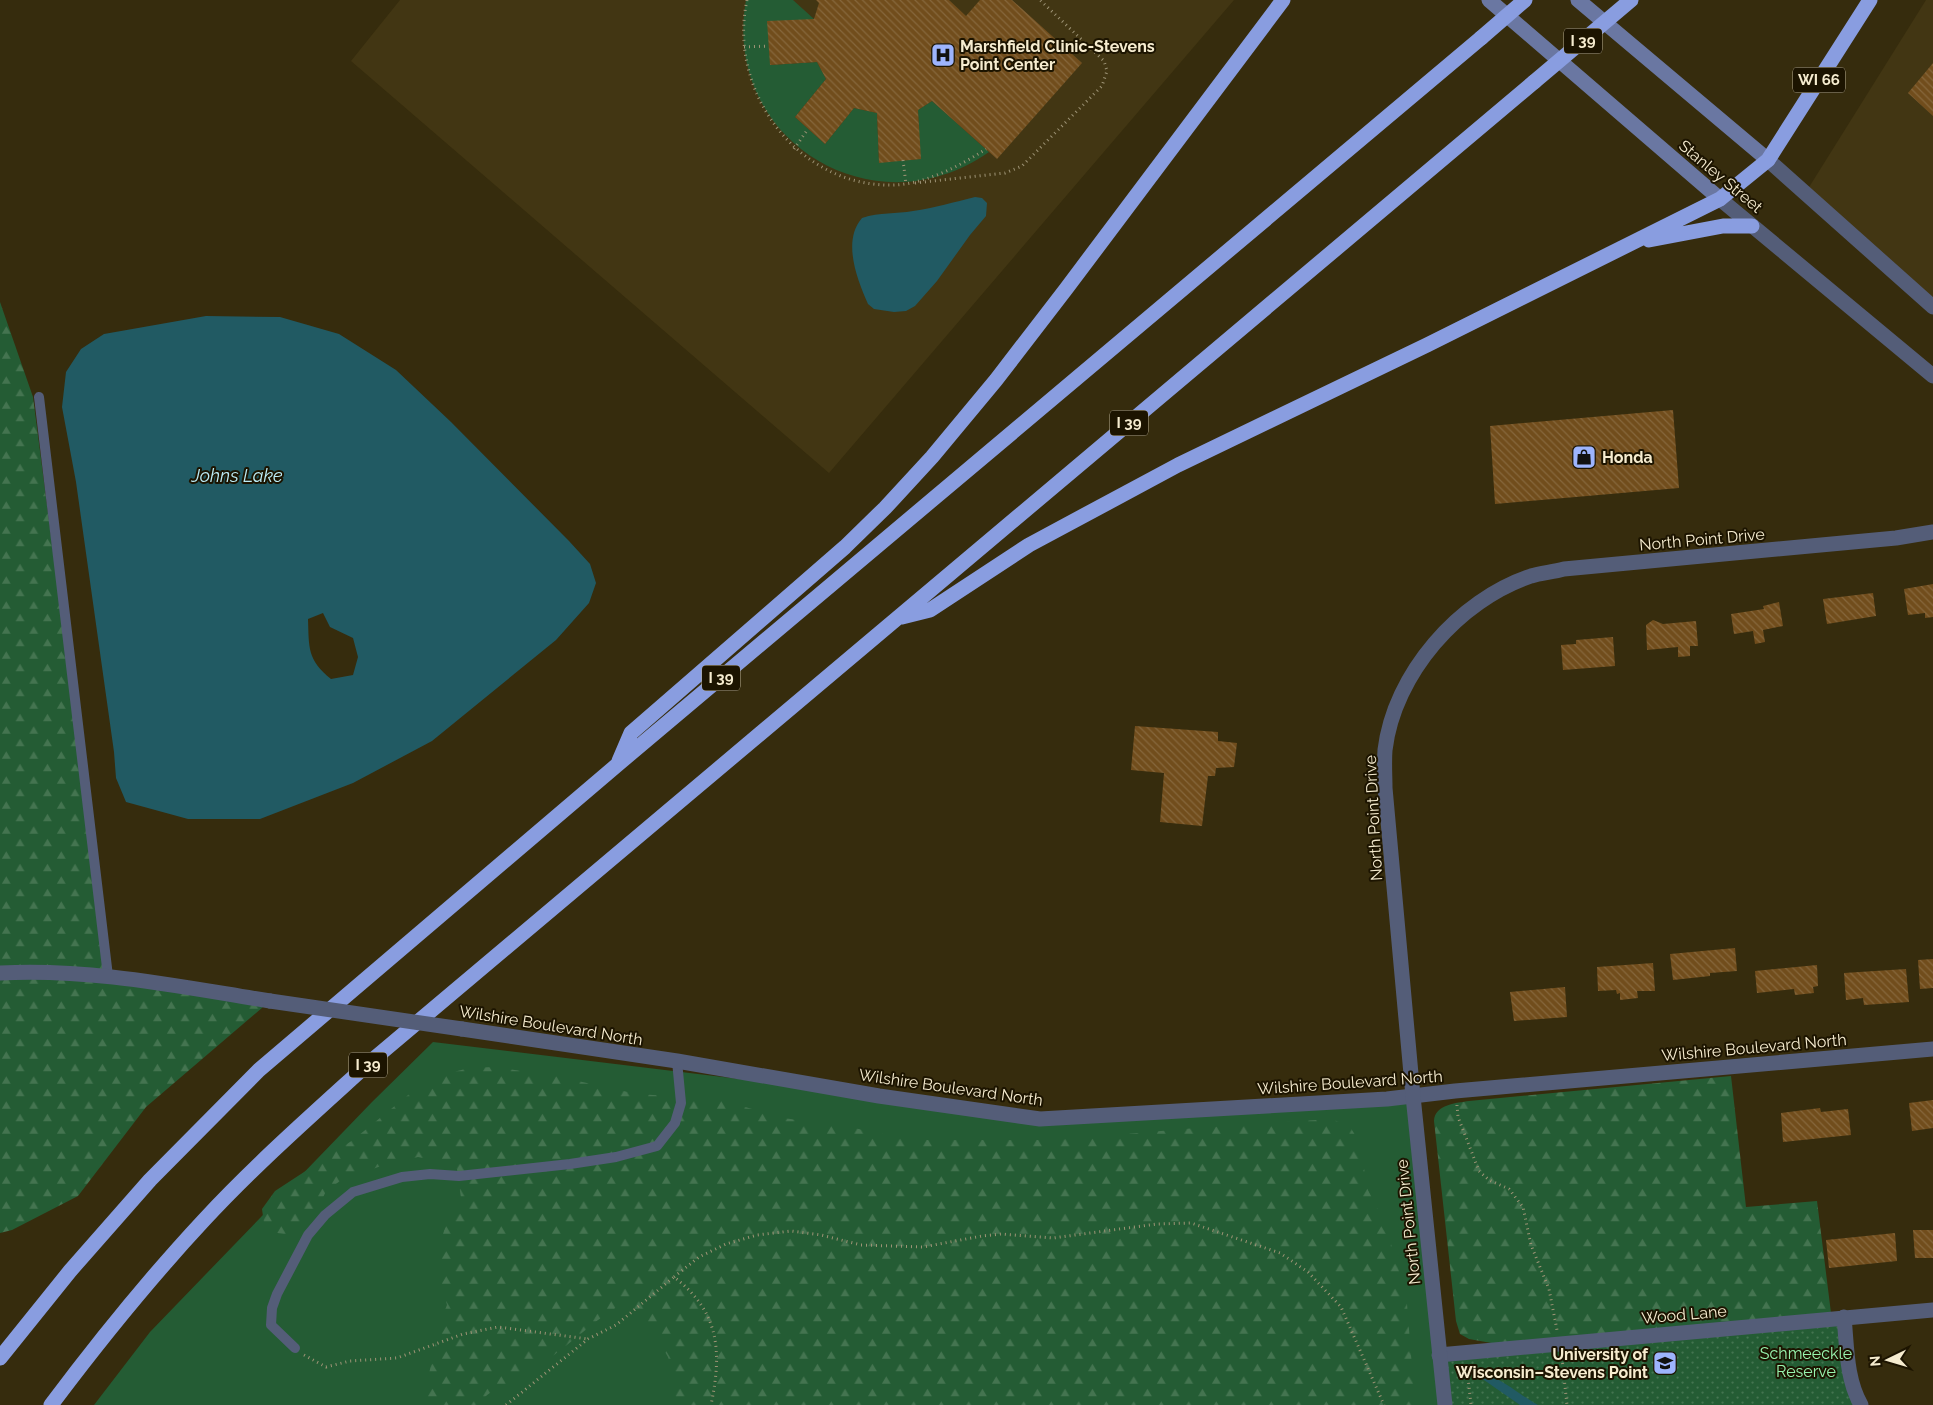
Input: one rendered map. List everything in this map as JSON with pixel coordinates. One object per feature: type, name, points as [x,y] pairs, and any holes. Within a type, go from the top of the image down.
[{"type":"highway","points":[[617,765],[631,733],[845,547],[885,508],[932,457],[996,380],[1066,289],[1283,0]]},
{"type":"highway","name":"I 39","points":[[0,1358],[70,1271],[150,1180],[245,1084],[617,765],[1526,0]]},
{"type":"highway","name":"I 39","points":[[51,1405],[137,1295],[205,1219],[276,1148],[370,1063],[1631,0]]},
{"type":"highway","name":"WI 66","points":[[1768,160],[1870,0]]},
{"type":"highway","points":[[898,618],[930,610],[1029,545],[1170,470],[1720,199],[1768,160]]},
{"type":"highway","points":[[1630,243],[1723,226],[1752,226]]},
{"type":"main road","name":"Stanley Street","points":[[1489,0],[1720,199]]},
{"type":"main road","points":[[1578,0],[1768,160]]},
{"type":"street","points":[[1768,160],[1933,306]]},
{"type":"street","name":"Stanley Street","points":[[1720,199],[1933,376]]},
{"type":"street","name":"North Point Drive","points":[[1445,1405],[1413,1096],[1385,788],[1385,750],[1397,706],[1414,668],[1442,634],[1476,606],[1502,589],[1540,574],[1564,570],[1896,538],[1933,532]]},
{"type":"street","name":"Wilshire Boulevard North","points":[[0,973],[63,972],[108,976],[677,1062],[879,1096],[1040,1119],[1413,1096],[1933,1048]]},
{"type":"street","name":"Wood Lane","points":[[1439,1355],[1933,1310]]},
{"type":"street","points":[[1844,1317],[1849,1371],[1854,1393],[1861,1405]]},
{"type":"lane","points":[[40,397],[108,976]]},
{"type":"lane","points":[[296,1348],[271,1325],[272,1308],[308,1235],[324,1215],[353,1192],[402,1177],[430,1174],[459,1176],[570,1164],[616,1157],[657,1146],[675,1123],[682,1103],[677,1062]]},
{"type":"path","points":[[747,0],[743,26],[747,68],[773,124],[794,149],[836,173],[855,180],[879,185],[1005,173],[1022,166],[1102,86],[1107,71],[1104,61],[1040,0]]},
{"type":"path","points":[[744,47],[769,46]]},
{"type":"path","points":[[794,149],[808,129]]},
{"type":"path","points":[[905,184],[952,168],[986,149]]},
{"type":"path","points":[[903,160],[905,184]]},
{"type":"path","points":[[1456,1101],[1458,1116],[1479,1171],[1489,1180],[1509,1189],[1523,1207],[1531,1245],[1549,1289],[1556,1329]]},
{"type":"path","points":[[506,1405],[588,1339],[616,1325],[699,1257],[726,1244],[757,1236],[791,1231],[821,1235],[861,1245],[923,1247],[1001,1234],[1053,1238],[1158,1224],[1191,1223],[1242,1242],[1280,1252],[1308,1272],[1341,1307],[1384,1405]]},
{"type":"path","points":[[674,1277],[701,1301],[717,1345],[718,1365],[711,1405]]},
{"type":"path","points":[[296,1348],[326,1368],[350,1361],[397,1358],[463,1334],[498,1327],[588,1339]]},
{"type":"path","points":[[1465,1353],[1471,1405]]},
{"type":"path","points":[[1562,1357],[1567,1405]]},
{"type":"shaded area","points":[[400,0],[1234,0],[829,473],[351,61]]},
{"type":"shaded area","points":[[1926,0],[1933,0],[1933,307],[1806,192]]},
{"type":"green space","points":[[746,0],[793,0],[814,19],[771,65],[817,62],[826,79],[795,117],[825,144],[854,108],[877,113],[879,162],[920,159],[918,110],[932,101],[989,152],[945,174],[899,182],[855,176],[815,159],[782,131],[757,94],[745,50]]},
{"type":"green space","points":[[0,302],[33,397],[108,976],[270,1001],[146,1107],[78,1196],[12,1230],[0,1233]]},
{"type":"green space","points":[[433,1042],[879,1096],[1016,1116],[1413,1096],[1445,1405],[94,1405],[150,1332],[372,1102]]},
{"type":"green space","points":[[494,1067],[555,1076],[637,1094],[718,1099],[783,1118],[849,1127],[912,1140],[1056,1140],[1332,1119],[1350,1127],[1359,1141],[1368,1190],[1385,1224],[1398,1267],[1407,1304],[1415,1405],[680,1405],[676,1404],[674,1377],[668,1357],[653,1331],[639,1312],[620,1305],[533,1370],[492,1391],[481,1401],[483,1405],[425,1405],[426,1388],[440,1322],[447,1305],[440,1278],[439,1247],[448,1218],[461,1198],[457,1169],[444,1162],[418,1157],[381,1166],[340,1181],[326,1191],[314,1217],[290,1235],[265,1231],[262,1209],[275,1191],[353,1140],[418,1087],[442,1075],[469,1068]]},
{"type":"green space","points":[[1731,1076],[1746,1207],[1817,1201],[1831,1313],[1497,1344],[1469,1339],[1460,1334],[1456,1321],[1434,1121],[1438,1111],[1447,1105],[1469,1101]]},
{"type":"green space","name":"Schmeeckle Reserve","points":[[1844,1317],[1861,1405],[1445,1405],[1439,1355]]},
{"type":"water","points":[[975,197],[982,198],[987,203],[986,216],[937,281],[915,306],[906,311],[894,312],[874,309],[868,304],[856,272],[852,249],[856,227],[862,218],[921,210]]},
{"type":"water","name":"Johns Lake","points":[[206,316],[280,317],[339,334],[396,370],[451,422],[569,541],[590,564],[596,583],[589,603],[556,640],[432,741],[353,783],[260,819],[188,819],[126,802],[116,778],[76,482],[62,407],[66,372],[81,349],[104,334]],"holes":[[[323,613],[330,627],[353,638],[358,657],[353,675],[331,679],[317,666],[313,659],[309,645],[308,619]]]},
{"type":"water","points":[[1471,1371],[1500,1381],[1538,1405],[1520,1405]]},
{"type":"building","points":[[816,0],[949,0],[966,16],[980,0],[1012,0],[1082,63],[997,159],[932,101],[918,110],[921,159],[879,163],[877,113],[854,108],[825,144],[795,117],[826,79],[817,62],[770,65],[767,21],[814,19],[819,3]]},
{"type":"building","points":[[1933,63],[1933,116],[1908,93]]},
{"type":"building","name":"Honda","points":[[1673,410],[1679,488],[1495,504],[1490,426]]},
{"type":"building","points":[[1933,584],[1933,617],[1925,618],[1925,613],[1908,615],[1904,589]]},
{"type":"building","points":[[1873,593],[1876,616],[1827,624],[1823,599]]},
{"type":"building","points":[[1779,602],[1783,626],[1763,630],[1765,642],[1755,644],[1753,631],[1734,634],[1731,614],[1764,609],[1763,606]]},
{"type":"building","points":[[1653,620],[1663,624],[1696,621],[1698,646],[1690,646],[1690,656],[1678,657],[1678,647],[1647,650],[1646,625]]},
{"type":"building","points":[[1613,637],[1615,666],[1563,670],[1561,645],[1576,644],[1576,640]]},
{"type":"building","points":[[1135,726],[1218,732],[1218,741],[1237,743],[1234,767],[1216,768],[1215,776],[1208,776],[1202,826],[1160,822],[1164,773],[1131,770]]},
{"type":"building","points":[[1735,948],[1737,971],[1710,973],[1710,976],[1673,980],[1670,954]]},
{"type":"building","points":[[1933,959],[1933,988],[1920,989],[1918,960]]},
{"type":"building","points":[[1653,963],[1655,991],[1637,991],[1638,998],[1620,1000],[1620,993],[1617,994],[1616,990],[1598,991],[1597,967]]},
{"type":"building","points":[[1817,965],[1818,986],[1813,987],[1814,993],[1795,995],[1794,989],[1757,993],[1755,971]]},
{"type":"building","points":[[1906,969],[1909,1002],[1864,1005],[1863,998],[1846,1000],[1844,973]]},
{"type":"building","points":[[1565,987],[1567,1017],[1514,1021],[1510,992]]},
{"type":"building","points":[[1933,1100],[1933,1128],[1912,1131],[1909,1103]]},
{"type":"building","points":[[1820,1108],[1821,1112],[1848,1109],[1851,1135],[1783,1142],[1781,1113]]},
{"type":"building","points":[[1913,1230],[1933,1230],[1933,1258],[1915,1258]]},
{"type":"building","points":[[1895,1233],[1897,1261],[1829,1268],[1826,1240]]},
{"type":"place","name":"Marshfield Clinic-Stevens Point Center","points":[[943,55]]},
{"type":"place","name":"Honda","points":[[1584,457]]},
{"type":"place","name":"University of Wisconsin–Stevens Point","points":[[1665,1363]]}]
